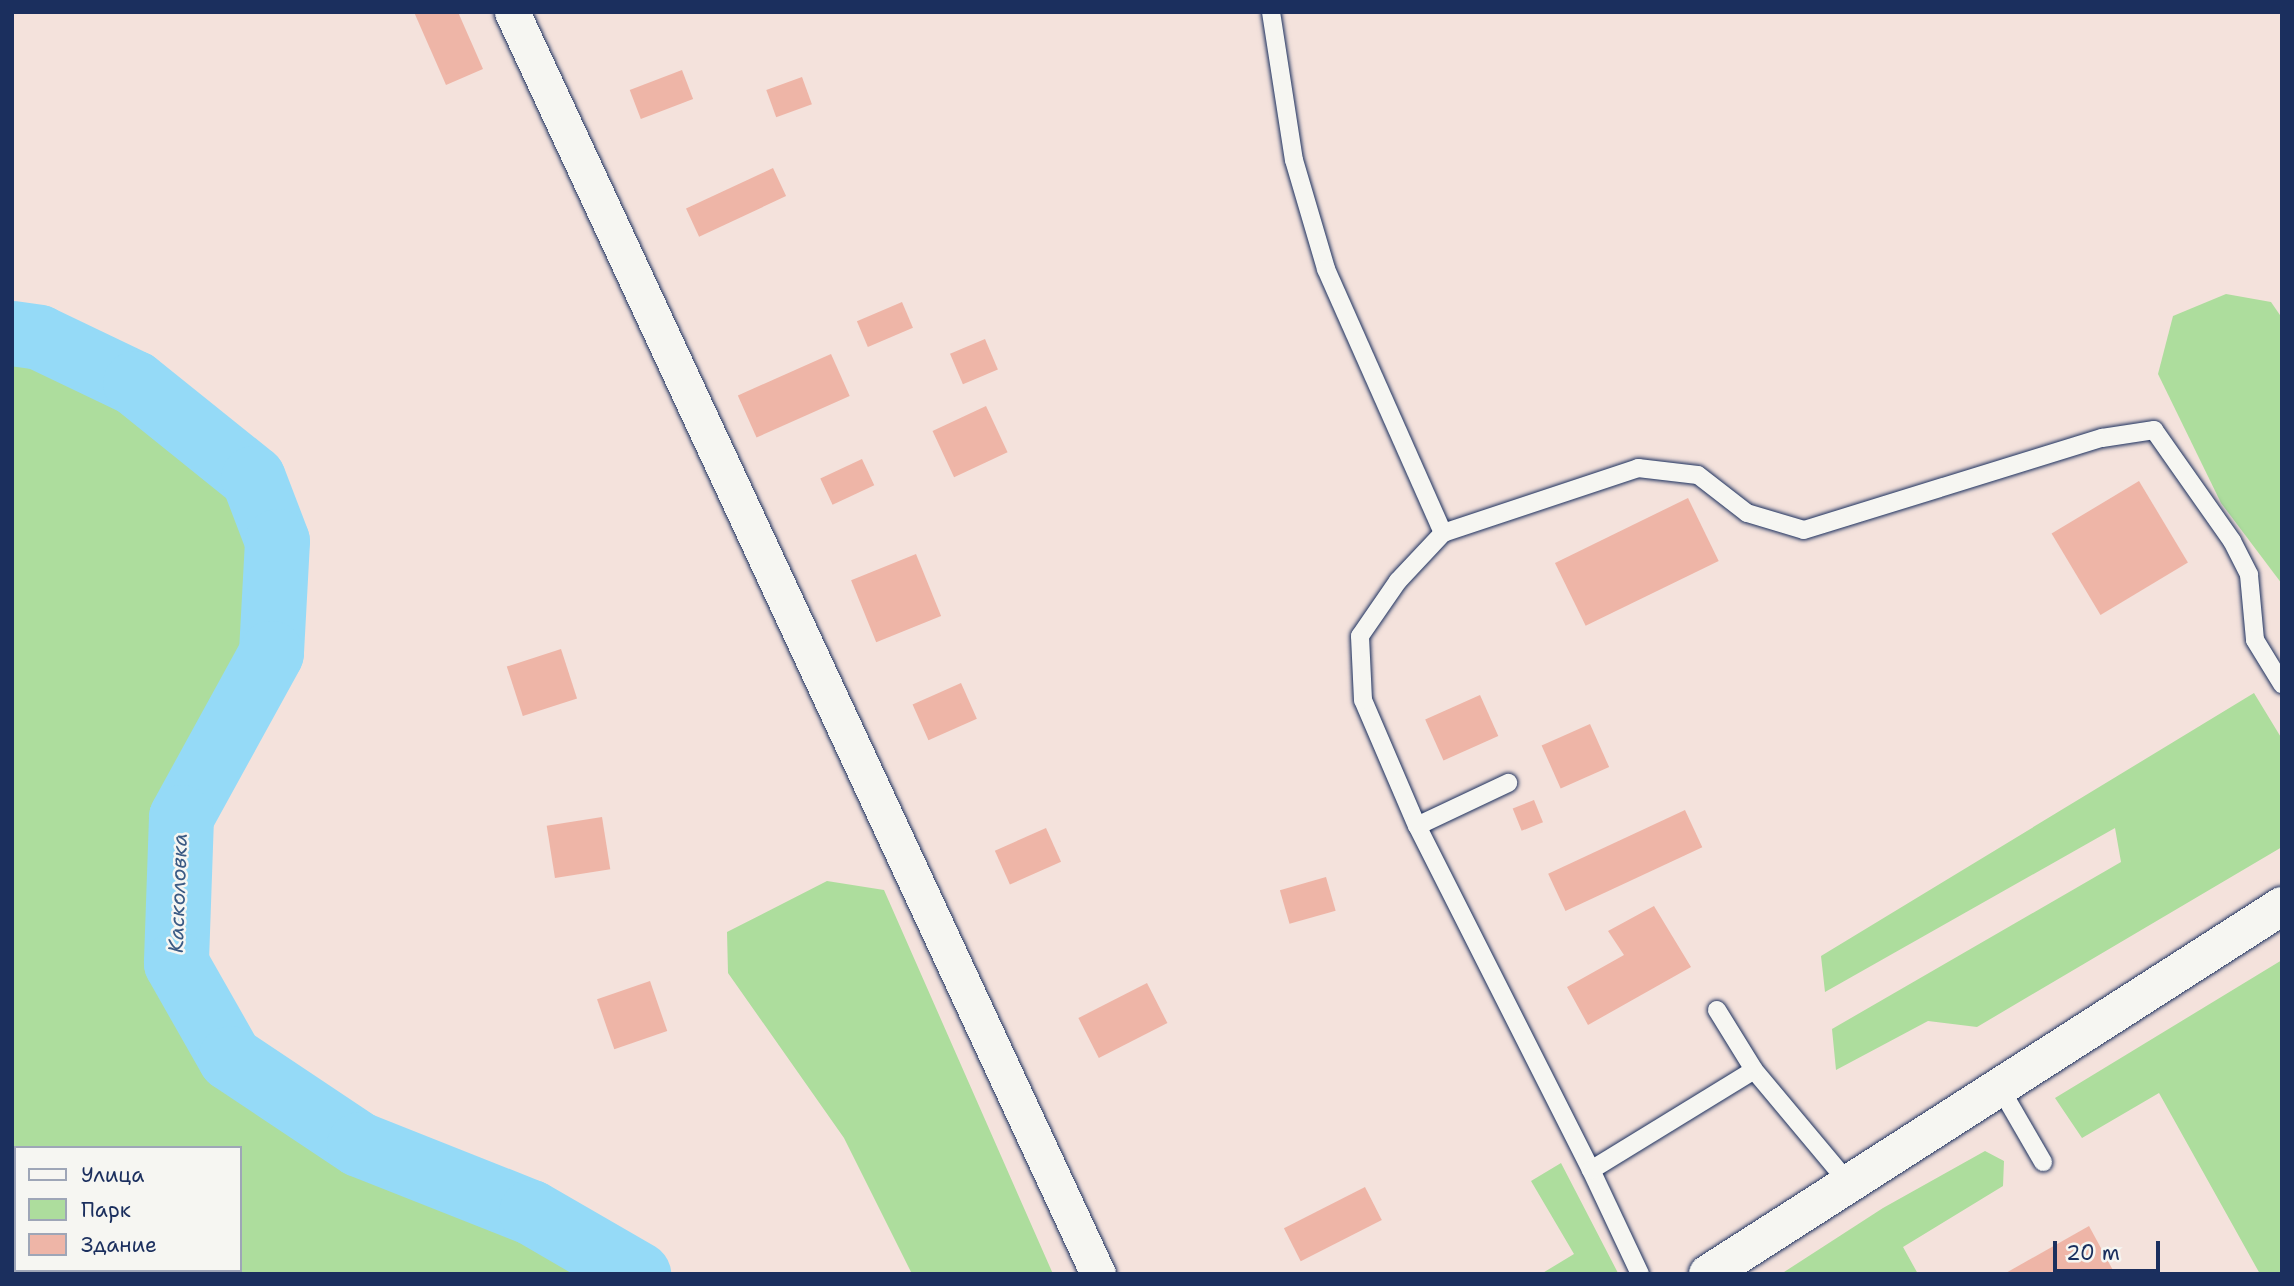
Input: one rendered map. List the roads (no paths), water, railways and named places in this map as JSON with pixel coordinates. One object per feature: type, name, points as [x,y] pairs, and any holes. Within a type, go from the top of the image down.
[{"type":"main road","points":[[1707,1274],[1850,1185],[1998,1086],[2282,906]]},
{"type":"street","points":[[512,12],[1098,1274]]},
{"type":"lane","points":[[1270,12],[1294,160],[1326,269],[1443,533]]},
{"type":"lane","points":[[1640,1274],[1591,1170],[1417,826],[1363,700],[1360,636],[1398,581],[1443,533],[1638,468],[1698,475],[1746,513],[1804,530],[2102,438],[2154,430],[2232,541],[2249,575],[2255,640],[2282,684]]},
{"type":"lane","points":[[1417,826],[1508,783]]},
{"type":"lane","points":[[1717,1010],[1754,1070],[1850,1185]]},
{"type":"lane","points":[[1591,1170],[1754,1070]]},
{"type":"lane","points":[[1998,1086],[2043,1162]]},
{"type":"waterway","name":"Касколовка","points":[[12,333],[39,337],[135,383],[253,478],[277,541],[271,653],[181,817],[176,963],[230,1058],[359,1144],[531,1212],[638,1274]]}]
